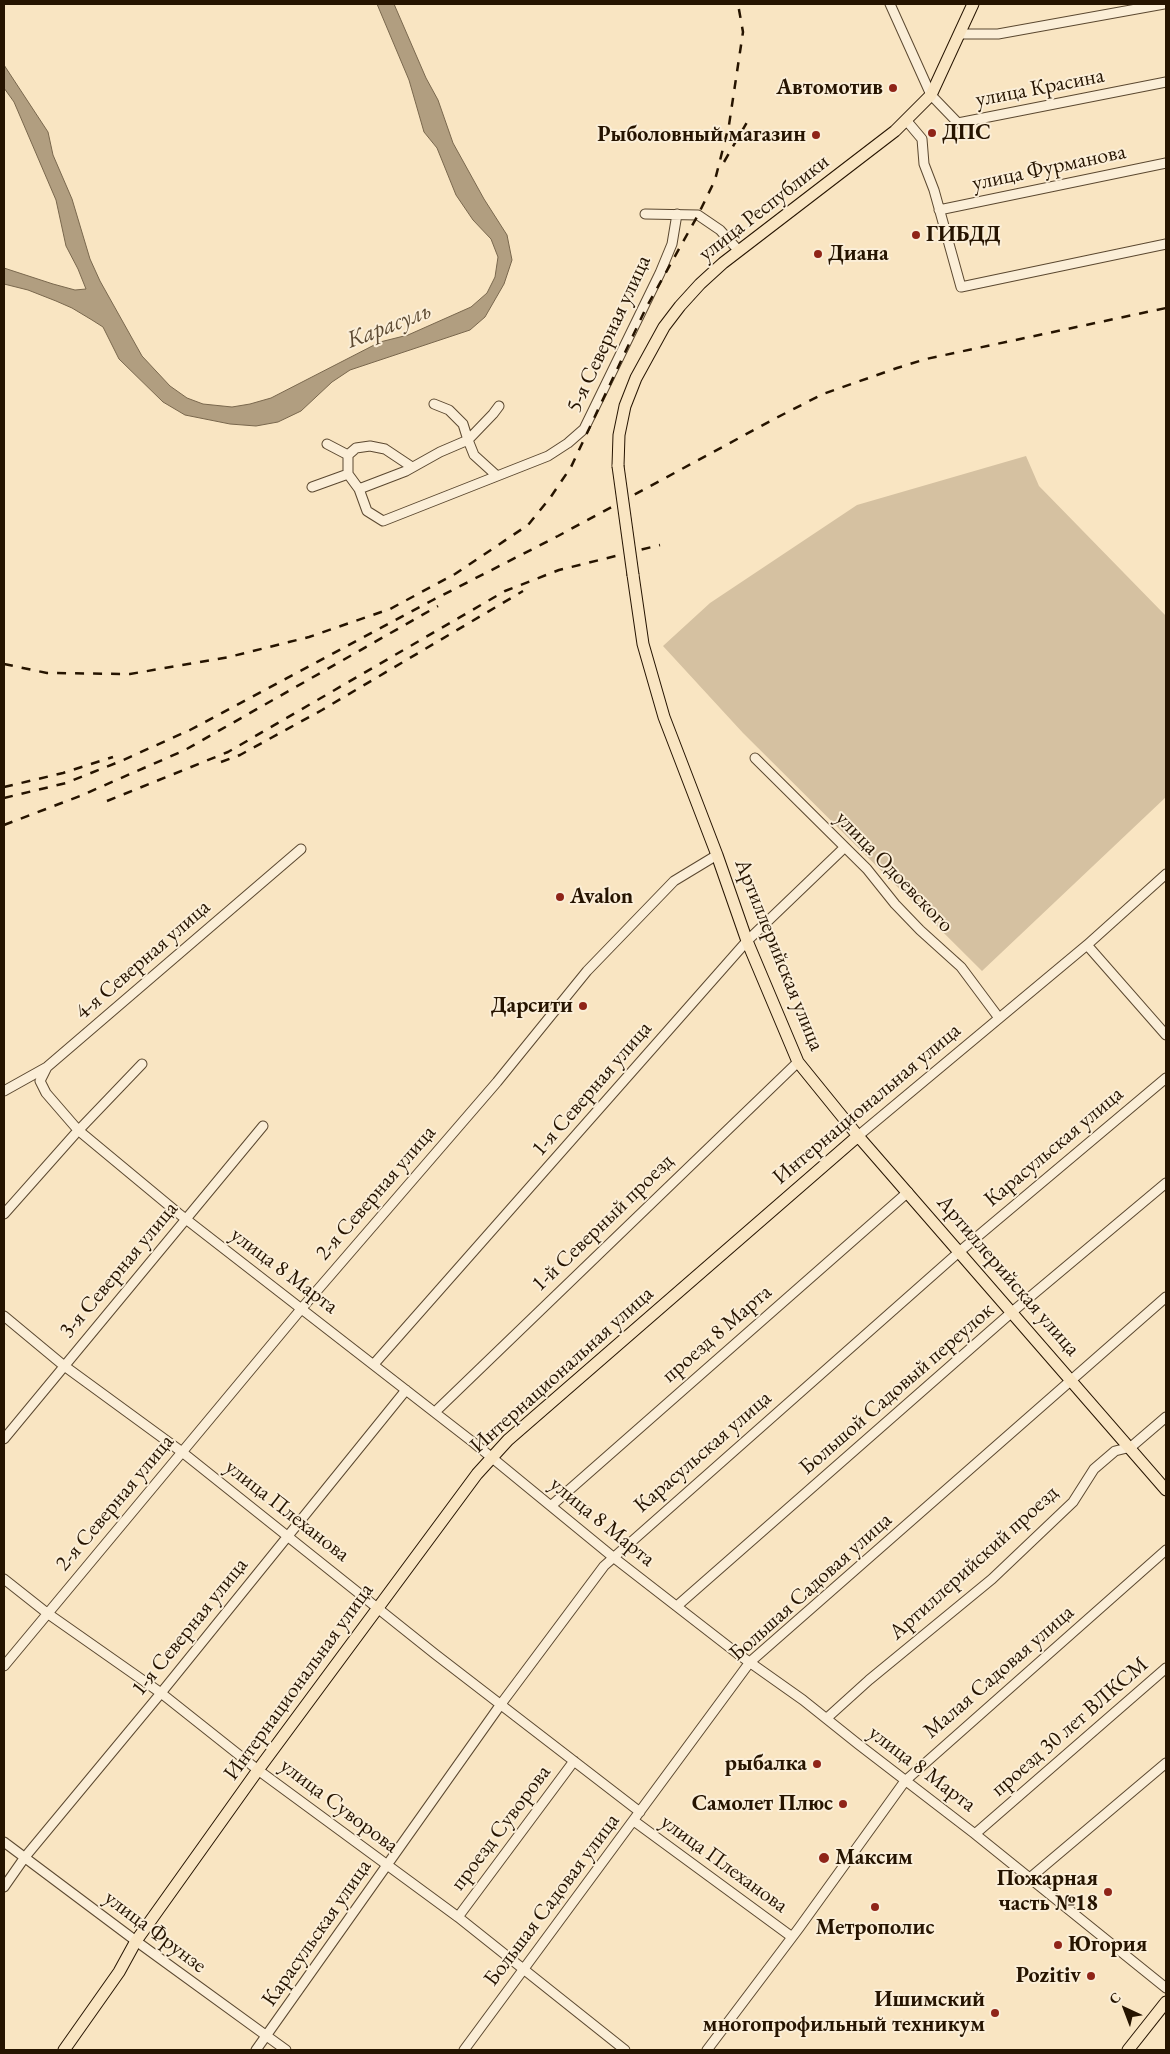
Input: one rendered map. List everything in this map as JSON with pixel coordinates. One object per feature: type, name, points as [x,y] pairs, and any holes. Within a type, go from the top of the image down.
[{"type":"main road","name":"улица Республики","points":[[618,466],[619,435],[625,406],[650,350],[680,306],[700,284],[906,120],[932,96],[973,4]]},
{"type":"main road","name":"Артиллерийская улица","points":[[618,466],[643,644],[664,717],[717,855],[747,941],[798,1062],[858,1136],[1131,1447],[1166,1490]]},
{"type":"main road","name":"Интернациональная улица","points":[[64,2050],[119,1972],[136,1941],[258,1770],[477,1474],[516,1433],[858,1136]]},
{"type":"main road","points":[[1128,2050],[1166,2002]]},
{"type":"street","points":[[890,4],[932,96]]},
{"type":"street","points":[[961,34],[998,34],[1164,4]]},
{"type":"street","name":"улица Красина","points":[[932,96],[958,122],[1166,82]]},
{"type":"street","points":[[906,120],[922,139],[924,164],[961,287],[1166,244]]},
{"type":"street","name":"улица Фурманова","points":[[939,210],[1166,163]]},
{"type":"street","points":[[644,214],[698,215],[720,230],[739,252]]},
{"type":"street","name":"5-я Северная улица","points":[[359,489],[367,511],[383,521],[548,456],[568,443],[584,429],[660,273],[672,244],[678,214]]},
{"type":"street","points":[[434,404],[449,410],[464,424],[474,455],[496,475]]},
{"type":"street","points":[[412,467],[385,449],[370,446],[356,448],[348,455],[348,474],[359,489],[412,467],[468,440],[494,414],[499,406]]},
{"type":"street","points":[[327,444],[348,455]]},
{"type":"street","points":[[312,487],[348,474]]},
{"type":"street","name":"улица Одоевского","points":[[754,758],[845,847],[914,924],[961,967],[999,1018]]},
{"type":"street","name":"1-я Северная улица","points":[[374,1364],[747,941],[845,847]]},
{"type":"street","name":"4-я Северная улица","points":[[4,1090],[47,1067],[301,849]]},
{"type":"street","name":"2-я Северная улица","points":[[4,1666],[302,1308],[497,1082],[587,971],[674,880],[717,855]]},
{"type":"street","name":"Интернациональная улица","points":[[858,1136],[1087,945],[1166,874]]},
{"type":"street","points":[[1087,945],[1166,1035]]},
{"type":"street","name":"1-й Северный проезд","points":[[435,1412],[798,1062]]},
{"type":"street","points":[[4,1214],[78,1130],[142,1064]]},
{"type":"street","points":[[26,1078],[40,1081],[47,1067]]},
{"type":"street","name":"Карасульская улица","points":[[256,2050],[501,1704],[604,1566],[960,1252],[1166,1078]]},
{"type":"street","name":"улица 8 Марта","points":[[40,1081],[46,1093],[78,1130],[186,1219],[435,1412],[552,1505],[613,1557],[750,1662],[827,1718],[905,1781],[1030,1877],[1166,1988]]},
{"type":"street","name":"3-я Северная улица","points":[[4,1439],[63,1365],[263,1126]]},
{"type":"street","name":"Большой Садовый переулок","points":[[677,1606],[1012,1312],[1166,1183]]},
{"type":"street","name":"проезд 8 Марта","points":[[552,1505],[908,1192]]},
{"type":"street","name":"Большая Садовая улица","points":[[464,2050],[750,1662],[1166,1297]]},
{"type":"street","name":"улица Плеханова","points":[[4,1316],[63,1365],[182,1452],[640,1812]]},
{"type":"street","name":"1-я Северная улица","points":[[4,1887],[25,1857],[161,1693],[406,1390]]},
{"type":"street","name":"Артиллерийский проезд","points":[[827,1718],[869,1680],[992,1579],[1073,1502],[1094,1470],[1115,1451],[1131,1447],[1166,1417]]},
{"type":"street","name":"Малая Садовая улица","points":[[707,2050],[905,1781],[1166,1550]]},
{"type":"street","name":"улица Суворова","points":[[4,1579],[47,1613],[161,1693],[258,1770],[458,1917],[625,2050]]},
{"type":"street","name":"проезд 30 лет ВЛКСМ","points":[[975,1834],[1166,1668]]},
{"type":"street","name":"проезд Суворова","points":[[458,1917],[574,1761]]},
{"type":"street","points":[[1030,1877],[1166,1763]]},
{"type":"street","name":"улица Плеханова","points":[[634,1821],[792,1937]]},
{"type":"street","name":"улица Фрунзе","points":[[4,1842],[286,2050]]},
{"type":"shaded area","points":[[377,4],[394,4],[426,78],[438,100],[453,143],[484,199],[507,235],[512,260],[504,284],[485,317],[470,330],[350,370],[332,382],[301,411],[278,422],[256,426],[230,424],[185,415],[163,402],[119,359],[103,327],[72,308],[56,301],[28,290],[4,284],[4,268],[75,290],[86,289],[66,246],[56,200],[14,102],[4,88],[4,65],[48,132],[53,155],[72,199],[90,259],[100,281],[142,356],[170,386],[187,398],[203,404],[232,407],[271,398],[380,342],[408,335],[471,307],[487,293],[495,277],[498,257],[491,239],[473,220],[456,195],[437,148],[424,132],[409,80]]},
{"type":"shaded area","points":[[1026,456],[1039,486],[1166,616],[1166,797],[982,971],[743,733],[663,646],[710,603],[857,505]]},
{"type":"railway","points":[[4,664],[47,673],[130,674],[229,657],[309,637],[390,609],[455,574],[528,525],[550,498],[571,467],[646,308],[698,215],[715,180],[729,125],[743,32],[738,4]]},
{"type":"railway","points":[[724,162],[750,117]]},
{"type":"railway","points":[[4,798],[66,783],[190,730],[823,394],[926,359],[1166,308]]},
{"type":"railway","points":[[107,801],[228,752],[505,591],[559,570],[660,545]]},
{"type":"railway","points":[[221,762],[240,755],[322,710],[523,591]]},
{"type":"railway","points":[[4,825],[80,796],[185,750],[438,606]]},
{"type":"railway","points":[[4,787],[63,773],[113,757]]},
{"type":"place","name":"Автомотив","points":[[893,88]]},
{"type":"place","name":"ДПС","points":[[932,133]]},
{"type":"place","name":"Рыболовный магазин","points":[[816,135]]},
{"type":"place","name":"ГИБДД","points":[[916,235]]},
{"type":"place","name":"Диана","points":[[818,254]]},
{"type":"place","name":"Avalon","points":[[560,897]]},
{"type":"place","name":"Дарсити","points":[[583,1006]]},
{"type":"place","name":"рыбалка","points":[[817,1764]]},
{"type":"place","name":"Самолет Плюс","points":[[843,1804]]},
{"type":"place","name":"Максим","points":[[824,1858]]},
{"type":"place","name":"Пожарная часть №18","points":[[1108,1892]]},
{"type":"place","name":"Метрополис","points":[[875,1907]]},
{"type":"place","name":"Югория","points":[[1058,1945]]},
{"type":"place","name":"Pozitiv","points":[[1091,1976]]},
{"type":"place","name":"Ишимский многопрофильный техникум","points":[[995,2013]]},
{"type":"water label","name":"Карасуль","points":[[389,326]]}]
